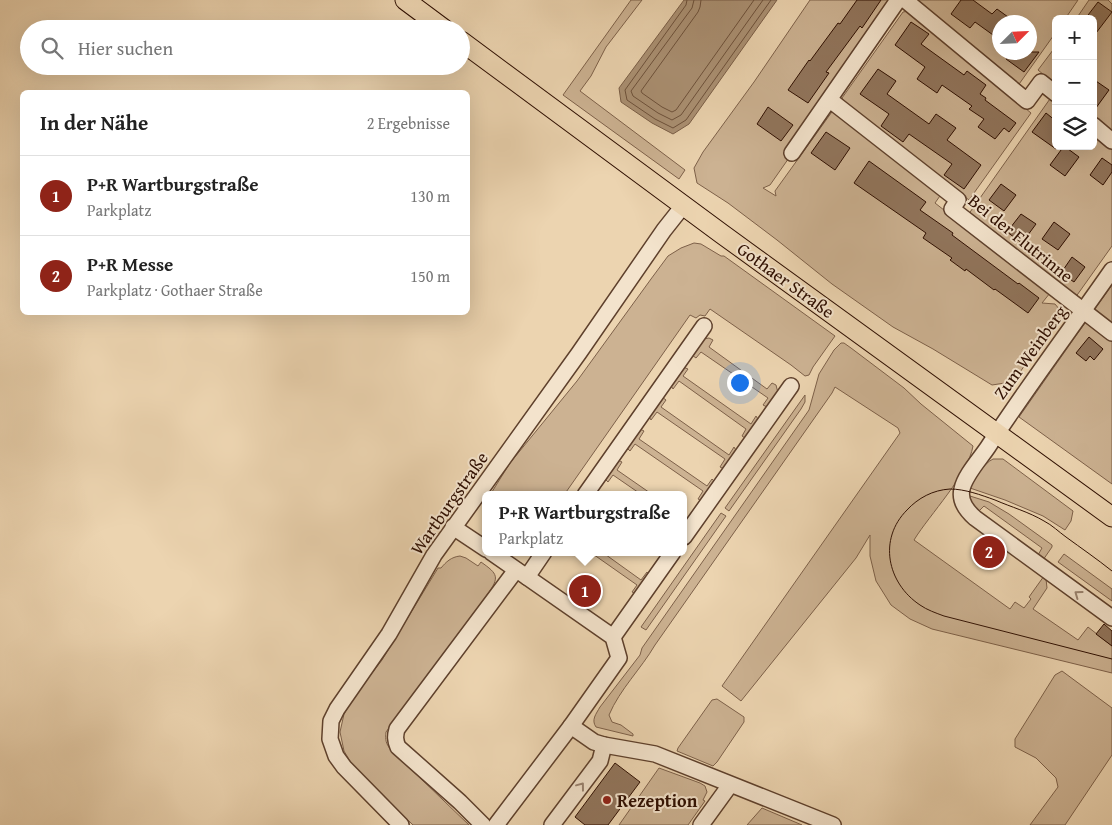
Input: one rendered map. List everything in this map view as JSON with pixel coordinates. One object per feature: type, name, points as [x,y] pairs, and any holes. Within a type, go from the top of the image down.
[{"type":"main road","points":[[405,0],[432,20]]},
{"type":"main road","name":"Gothaer Straße","points":[[470,48],[683,206],[1112,517]]},
{"type":"street","points":[[792,153],[898,0]]},
{"type":"street","points":[[905,0],[1027,101],[1041,82],[1052,91]]},
{"type":"street","name":"Bei der Flutrinne","points":[[830,100],[958,200],[952,209],[1083,311]]},
{"type":"street","points":[[1097,128],[1112,141]]},
{"type":"street","name":"Wartburgstraße","points":[[401,825],[344,767],[336,756],[330,739],[331,721],[389,634],[434,555],[453,527],[683,206]]},
{"type":"street","name":"Zum Weinberg","points":[[1112,270],[997,432],[961,490],[962,501],[967,511],[975,518],[1112,618]]},
{"type":"street","points":[[1083,311],[1112,333]]},
{"type":"street","points":[[588,491],[704,326]]},
{"type":"street","points":[[687,533],[791,386]]},
{"type":"street","points":[[453,527],[482,546]]},
{"type":"street","points":[[496,556],[613,636],[619,658],[572,726],[496,825]]},
{"type":"street","points":[[483,825],[398,747],[395,735],[397,729],[521,574],[540,556]]},
{"type":"street","points":[[613,636],[670,556]]},
{"type":"street","points":[[572,726],[594,742],[655,754],[833,825]]},
{"type":"street","points":[[552,825],[600,761],[604,745]]},
{"type":"street","points":[[701,825],[730,784]]},
{"type":"shaded area","points":[[631,0],[642,0],[606,47],[591,76],[580,91],[685,170],[679,179],[563,95]]},
{"type":"shaded area","points":[[810,0],[893,0],[791,155],[770,185],[763,188],[776,196],[775,191],[834,109],[942,193],[935,203],[1050,293],[1042,303],[1055,304],[1060,310],[1057,321],[1020,372],[1005,383],[992,385],[893,327],[832,284],[728,203],[697,183],[694,168],[703,152]]},
{"type":"shaded area","points":[[915,0],[1078,0],[1068,15],[1052,15],[1052,38],[1037,59],[1037,15],[992,15],[992,60],[1036,60],[1017,87]]},
{"type":"shaded area","points":[[1089,0],[1108,0],[1112,4],[1112,133],[1097,120],[1097,15],[1079,15]]},
{"type":"shaded area","points":[[909,11],[1031,113],[969,200],[845,104],[842,98],[903,12]]},
{"type":"shaded area","points":[[1052,51],[1052,82],[1038,70]]},
{"type":"shaded area","points":[[1052,96],[1052,150],[1097,150],[1097,135],[1112,147],[1112,246],[1075,298],[968,215]]},
{"type":"shaded area","points":[[694,243],[701,244],[724,256],[835,336],[809,375],[805,376],[710,309],[705,316],[700,315],[696,318],[690,315],[567,491],[492,491],[510,463],[577,381],[668,256]]},
{"type":"shaded area","points":[[1112,285],[1112,326],[1094,310]]},
{"type":"shaded area","points":[[1087,320],[1112,339],[1112,484],[1019,417]]},
{"type":"shaded area","points":[[709,338],[713,340],[709,347],[767,389],[772,383],[776,385],[778,393],[767,407],[763,405],[768,398],[701,352],[696,358],[692,355],[703,339]]},
{"type":"shaded area","points":[[841,343],[844,343],[904,388],[973,446],[970,457],[956,482],[914,540],[1010,609],[1015,602],[1024,608],[1031,599],[1029,597],[1044,576],[1047,588],[1033,609],[1078,640],[1088,627],[1112,646],[1112,673],[932,629],[910,619],[891,605],[876,581],[870,556],[870,535],[856,558],[741,701],[722,686],[900,433],[898,428],[835,387],[614,706],[609,715],[612,722],[621,725],[633,736],[596,727],[594,719],[600,707],[640,655],[642,648],[809,410],[819,374],[834,350]]},
{"type":"shaded area","points":[[683,367],[688,369],[683,376],[751,424],[756,416],[759,421],[745,438],[742,436],[746,429],[679,381],[673,389],[670,384]]},
{"type":"shaded area","points":[[805,395],[805,402],[801,409],[729,511],[725,508]]},
{"type":"shaded area","points":[[662,397],[666,400],[661,407],[729,455],[734,447],[737,452],[724,469],[720,467],[725,459],[657,412],[651,420],[648,415]]},
{"type":"shaded area","points":[[640,429],[644,431],[639,439],[707,486],[712,479],[714,481],[702,501],[698,499],[703,491],[635,444],[630,451],[626,447]]},
{"type":"shaded area","points":[[993,459],[1003,459],[1073,511],[1071,521],[1065,530],[1043,516],[970,488],[983,468]]},
{"type":"shaded area","points":[[618,460],[622,462],[617,470],[647,491],[636,491],[613,475],[608,482],[604,478]]},
{"type":"shaded area","points":[[970,496],[989,502],[1052,545],[1043,560],[1038,555],[1042,548],[984,506],[978,512],[972,505]]},
{"type":"shaded area","points":[[721,513],[726,516],[646,630],[641,627]]},
{"type":"shaded area","points":[[1064,554],[1112,589],[1112,601],[1058,562]]},
{"type":"shaded area","points":[[460,556],[478,566],[481,562],[487,566],[494,573],[494,584],[386,732],[386,737],[387,744],[391,750],[469,825],[413,825],[353,766],[344,751],[340,732],[344,714],[355,695],[382,660],[438,568],[441,568],[451,559]]},
{"type":"shaded area","points":[[596,556],[608,556],[641,580],[647,572],[649,575],[636,594],[632,592],[637,585]]},
{"type":"shaded area","points":[[1062,671],[1112,708],[1112,755],[1065,825],[1030,825],[1058,787],[1056,778],[1036,758],[1015,747],[1015,739],[1055,675]]},
{"type":"shaded area","points":[[717,699],[744,717],[744,722],[713,766],[677,751],[712,700]]},
{"type":"shaded area","points":[[659,768],[705,786],[707,792],[703,800],[705,801],[688,825],[619,825]]},
{"type":"shaded area","points":[[762,808],[802,825],[747,825]]},
{"type":"water","points":[[684,0],[777,0],[689,124],[673,134],[652,123],[621,102],[619,88]]},
{"type":"building","points":[[857,0],[881,0],[862,28],[860,26],[826,72],[829,73],[808,103],[788,90],[809,60],[838,23],[840,24]]},
{"type":"building","points":[[961,0],[973,0],[992,14],[997,9],[1005,15],[992,15],[992,34],[975,22],[970,28],[951,14]]},
{"type":"building","points":[[1098,2],[1112,12],[1097,32],[1097,15],[1088,15]]},
{"type":"building","points":[[911,22],[929,34],[921,44],[964,75],[967,71],[986,85],[980,94],[986,98],[985,100],[1016,123],[1009,132],[1004,128],[995,139],[978,127],[984,119],[969,109],[972,106],[942,85],[937,93],[917,79],[925,67],[895,45]]},
{"type":"building","points":[[1007,60],[1033,60],[1024,72]]},
{"type":"building","points":[[878,69],[896,81],[887,94],[929,124],[936,114],[956,128],[947,140],[981,165],[964,189],[944,175],[952,164],[909,134],[903,142],[881,126],[889,114],[860,94]]},
{"type":"building","points":[[1097,82],[1109,90],[1097,106]]},
{"type":"building","points":[[768,107],[793,125],[781,141],[757,124]]},
{"type":"building","points":[[1046,113],[1052,118],[1052,146],[1032,132]]},
{"type":"building","points":[[826,132],[850,148],[835,170],[811,153]]},
{"type":"building","points":[[1061,150],[1069,150],[1079,157],[1065,176],[1050,165]]},
{"type":"building","points":[[1102,158],[1112,165],[1112,172],[1103,185],[1090,175]]},
{"type":"building","points":[[869,161],[926,202],[920,210],[1039,298],[1028,313],[966,269],[965,271],[950,260],[952,258],[923,238],[926,233],[854,183]]},
{"type":"building","points":[[1001,184],[1016,195],[1004,211],[989,200]]},
{"type":"building","points":[[1021,214],[1036,224],[1022,243],[1007,232]]},
{"type":"building","points":[[1054,222],[1070,234],[1058,250],[1042,239]]},
{"type":"building","points":[[1072,257],[1085,267],[1074,282],[1061,273]]},
{"type":"building","points":[[1089,337],[1103,349],[1094,360],[1090,356],[1086,361],[1076,353]]},
{"type":"building","points":[[1104,624],[1112,631],[1112,646],[1096,634]]},
{"type":"building","name":"Rezeption","points":[[615,763],[640,782],[608,825],[585,825],[575,817]]},
{"type":"tram line","points":[[1112,571],[1038,518],[984,496],[956,489],[932,493],[921,498],[911,506],[898,522],[892,534],[890,547],[890,560],[900,585],[920,605],[944,616],[1112,659]]},
{"type":"place","name":"P+R Messe","points":[[989,552]]},
{"type":"place","name":"P+R Wartburgstraße","points":[[585,591]]},
{"type":"place","name":"Rezeption","points":[[607,800]]}]
